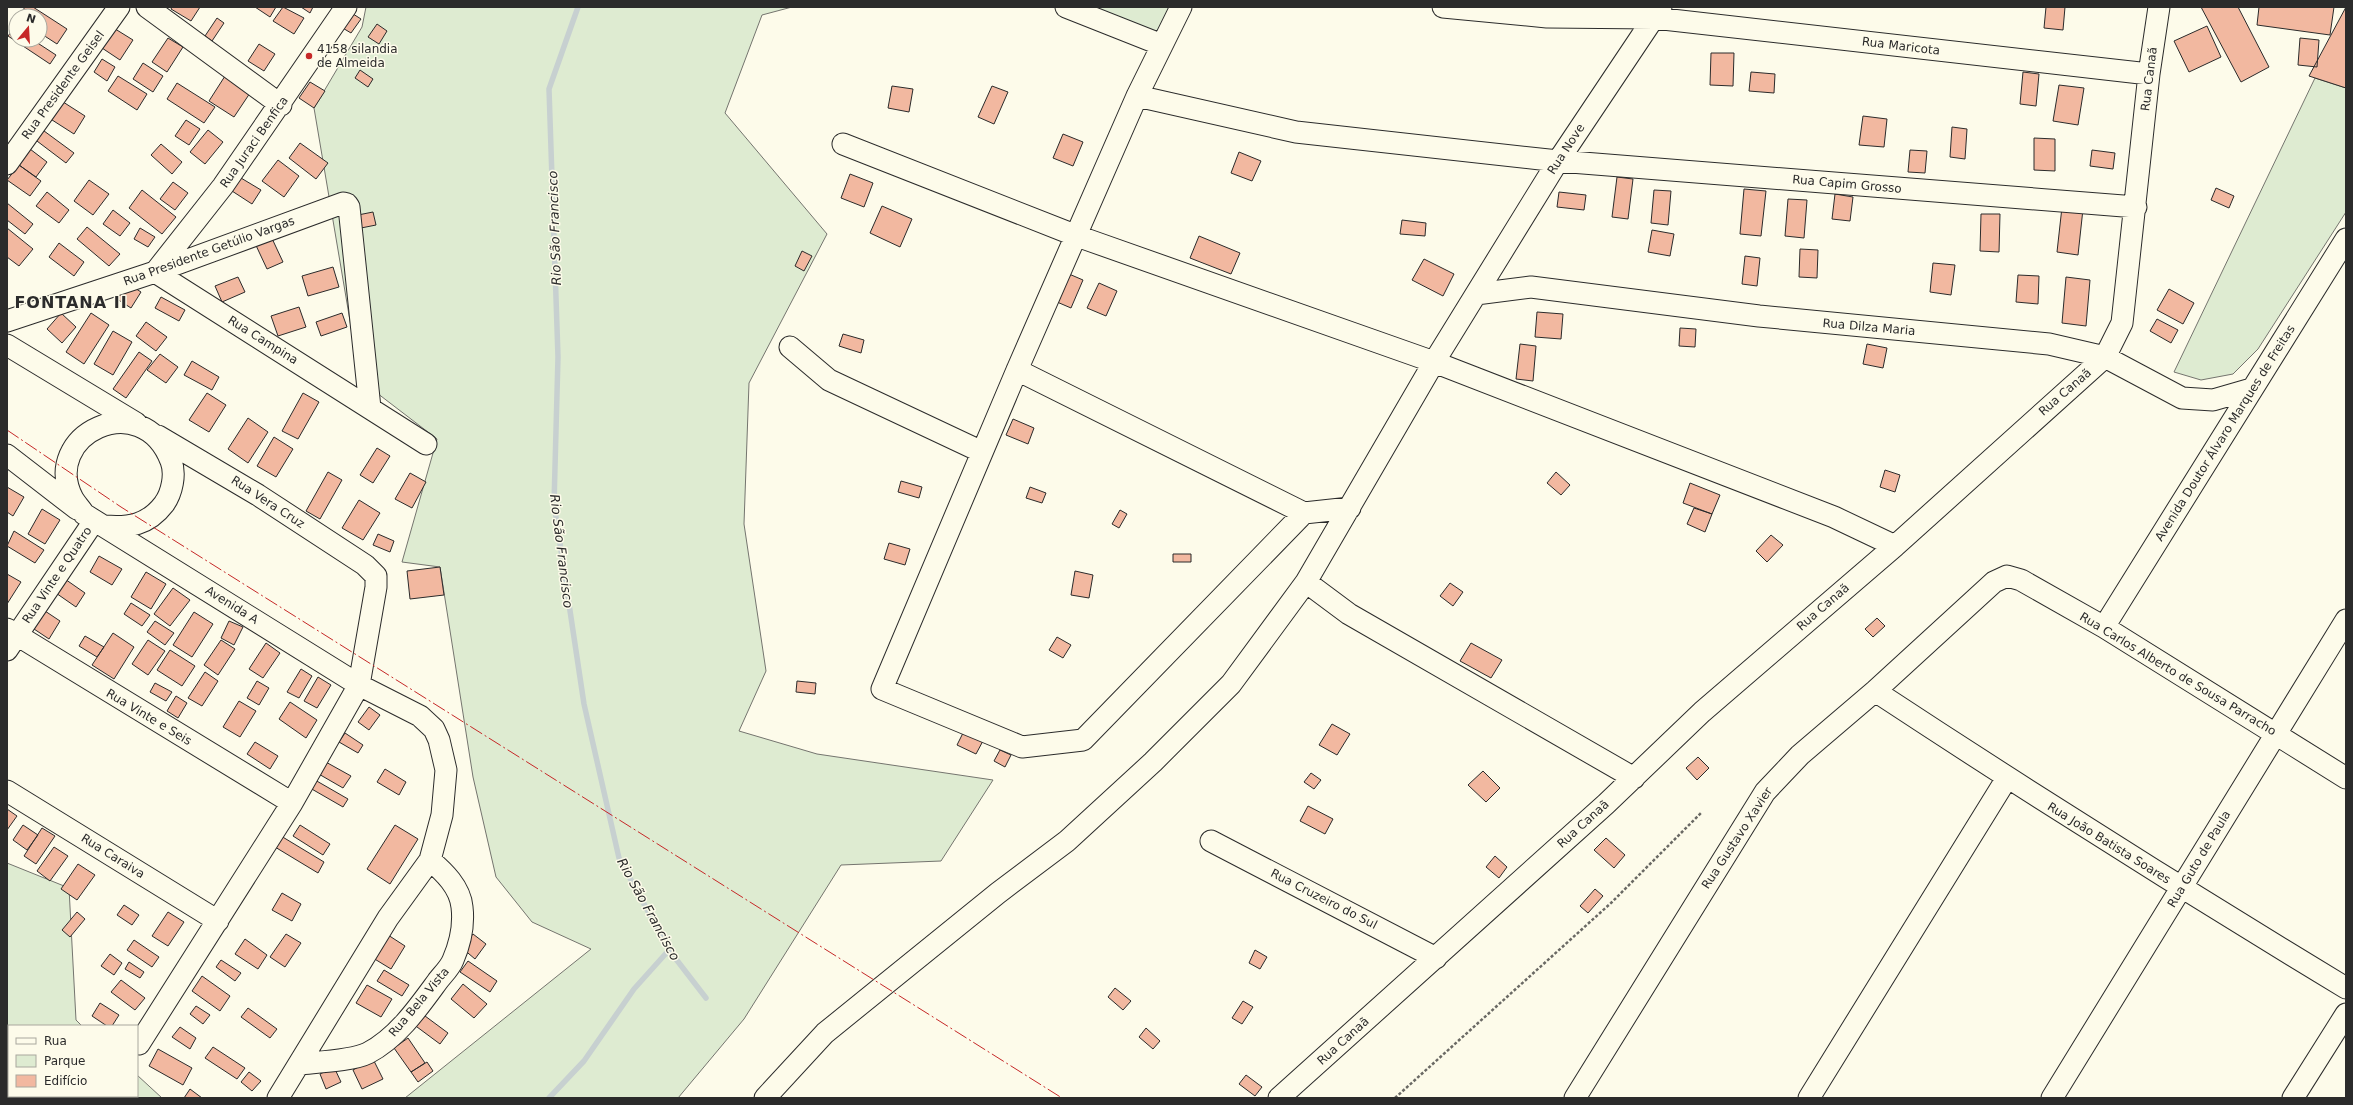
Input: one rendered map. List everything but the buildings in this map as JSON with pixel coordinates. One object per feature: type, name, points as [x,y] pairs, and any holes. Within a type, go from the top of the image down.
[{"type":"street","name":"Rua Presidente Geisel","points":[[7,164],[119,7]]},
{"type":"street","points":[[147,7],[281,105]]},
{"type":"street","name":"Rua Juraci Benfica","points":[[155,272],[223,186],[281,105],[346,7]]},
{"type":"street","points":[[1066,7],[1162,45]]},
{"type":"street","points":[[1181,7],[1137,96],[1077,236],[1017,370],[882,689],[1022,747],[1083,740],[1304,513]]},
{"type":"street","name":"Rua Maricota","points":[[1443,7],[1548,18],[1657,12],[2149,74]]},
{"type":"street","name":"Rua Canaã","points":[[1279,1098],[1634,778],[1702,712],[1895,546],[2105,357],[2122,323],[2136,206],[2149,74],[2159,7]]},
{"type":"street","name":"Rua Nove","points":[[765,1098],[824,1033],[998,893],[1067,841],[1153,762],[1231,684],[1306,582],[1434,362],[1558,161],[1657,12]]},
{"type":"street","name":"Rua Capim Grosso","points":[[1137,96],[1296,132],[1558,161],[2136,206]]},
{"type":"street","points":[[843,144],[1077,236],[1434,362],[1834,517],[1895,546]]},
{"type":"street","name":"Rua Presidente Getúlio Vargas","points":[[7,321],[155,272],[343,203],[349,207],[370,408]]},
{"type":"street","name":"Avenida Doutor Álvaro Marques de Freitas","points":[[2104,627],[2251,389],[2346,239]]},
{"type":"street","name":"Rua Campina","points":[[155,272],[426,444]]},
{"type":"street","name":"Rua Dilza Maria","points":[[1476,294],[1531,287],[1759,316],[2049,344],[2105,357],[2182,398],[2213,400],[2251,389]]},
{"type":"street","name":"Rua Vera Cruz","points":[[7,345],[258,495],[365,565],[376,576],[376,588],[359,685]]},
{"type":"street","points":[[790,347],[829,380],[982,452]]},
{"type":"street","points":[[1017,370],[1304,513],[1350,508]]},
{"type":"street","points":[[122,422],[147,430],[166,448],[172,465],[173,483],[167,500],[156,514],[141,524],[123,528],[94,520],[73,499],[67,482],[68,464],[75,446],[87,433],[104,424],[122,422]]},
{"type":"street","name":"Avenida A","points":[[7,455],[94,520],[359,685]]},
{"type":"street","name":"Rua Vinte e Quatro","points":[[10,638],[94,520]]},
{"type":"street","name":"Rua Carlos Alberto de Sousa Parracho","points":[[2007,576],[2021,580],[2104,627],[2346,778]]},
{"type":"street","name":"Rua Gustavo Xavier","points":[[1575,1098],[1765,792],[1800,755],[1875,691],[1994,582],[2007,576]]},
{"type":"street","points":[[1306,582],[1349,614],[1634,778]]},
{"type":"street","name":"Rua Guto de Paula","points":[[2052,1098],[2182,889],[2275,733],[2346,620]]},
{"type":"street","name":"Rua Vinte e Seis","points":[[10,638],[292,804]]},
{"type":"street","points":[[139,1044],[292,804],[359,685],[420,716],[434,728],[446,770],[442,815],[430,860],[388,918],[278,1098]]},
{"type":"street","name":"Rua João Batista Soares","points":[[1875,691],[2007,778],[2182,889],[2346,988]]},
{"type":"street","points":[[1809,1098],[2007,778]]},
{"type":"street","name":"Rua Caraiva","points":[[7,790],[218,921]]},
{"type":"street","name":"Rua Cruzeiro do Sul","points":[[1211,841],[1436,958]]},
{"type":"street","name":"Rua Bela Vista","points":[[299,1064],[332,1061],[367,1054],[390,1038],[419,1006],[453,961],[461,936],[462,906],[457,891],[445,874],[430,860]]},
{"type":"street","points":[[2293,1098],[2346,1014]]},
{"type":"path","points":[[1395,1098],[1611,903],[1701,813]]},
{"type":"green space","points":[[366,7],[792,7],[762,15],[725,113],[827,234],[749,383],[744,524],[766,671],[739,731],[817,754],[993,780],[941,861],[841,865],[744,1019],[678,1098],[405,1098],[591,949],[532,922],[496,877],[473,777],[440,567],[402,562],[437,439],[360,380],[314,108],[362,27]]},
{"type":"green space","points":[[1066,7],[1181,7],[1162,45]]},
{"type":"green space","points":[[2315,78],[2346,88],[2346,212],[2258,349],[2233,374],[2201,380],[2174,372]]},
{"type":"green space","points":[[7,863],[69,888],[76,1020],[81,1025],[8,1025],[8,1097],[138,1097],[138,1076],[162,1098],[7,1098]]},
{"type":"waterway","name":"Rio São Francisco","points":[[578,7],[549,89],[558,357],[554,504],[584,704],[619,858],[669,950],[706,998]]},
{"type":"waterway","points":[[549,1098],[584,1061],[634,989],[669,950]]},
{"type":"power","points":[[7,430],[121,507],[1062,1098]]},
{"type":"place","name":"4158 silandia de Almeida","points":[[309,56]]},
{"type":"district","name":"FONTANA II","points":[[71,302]]}]
